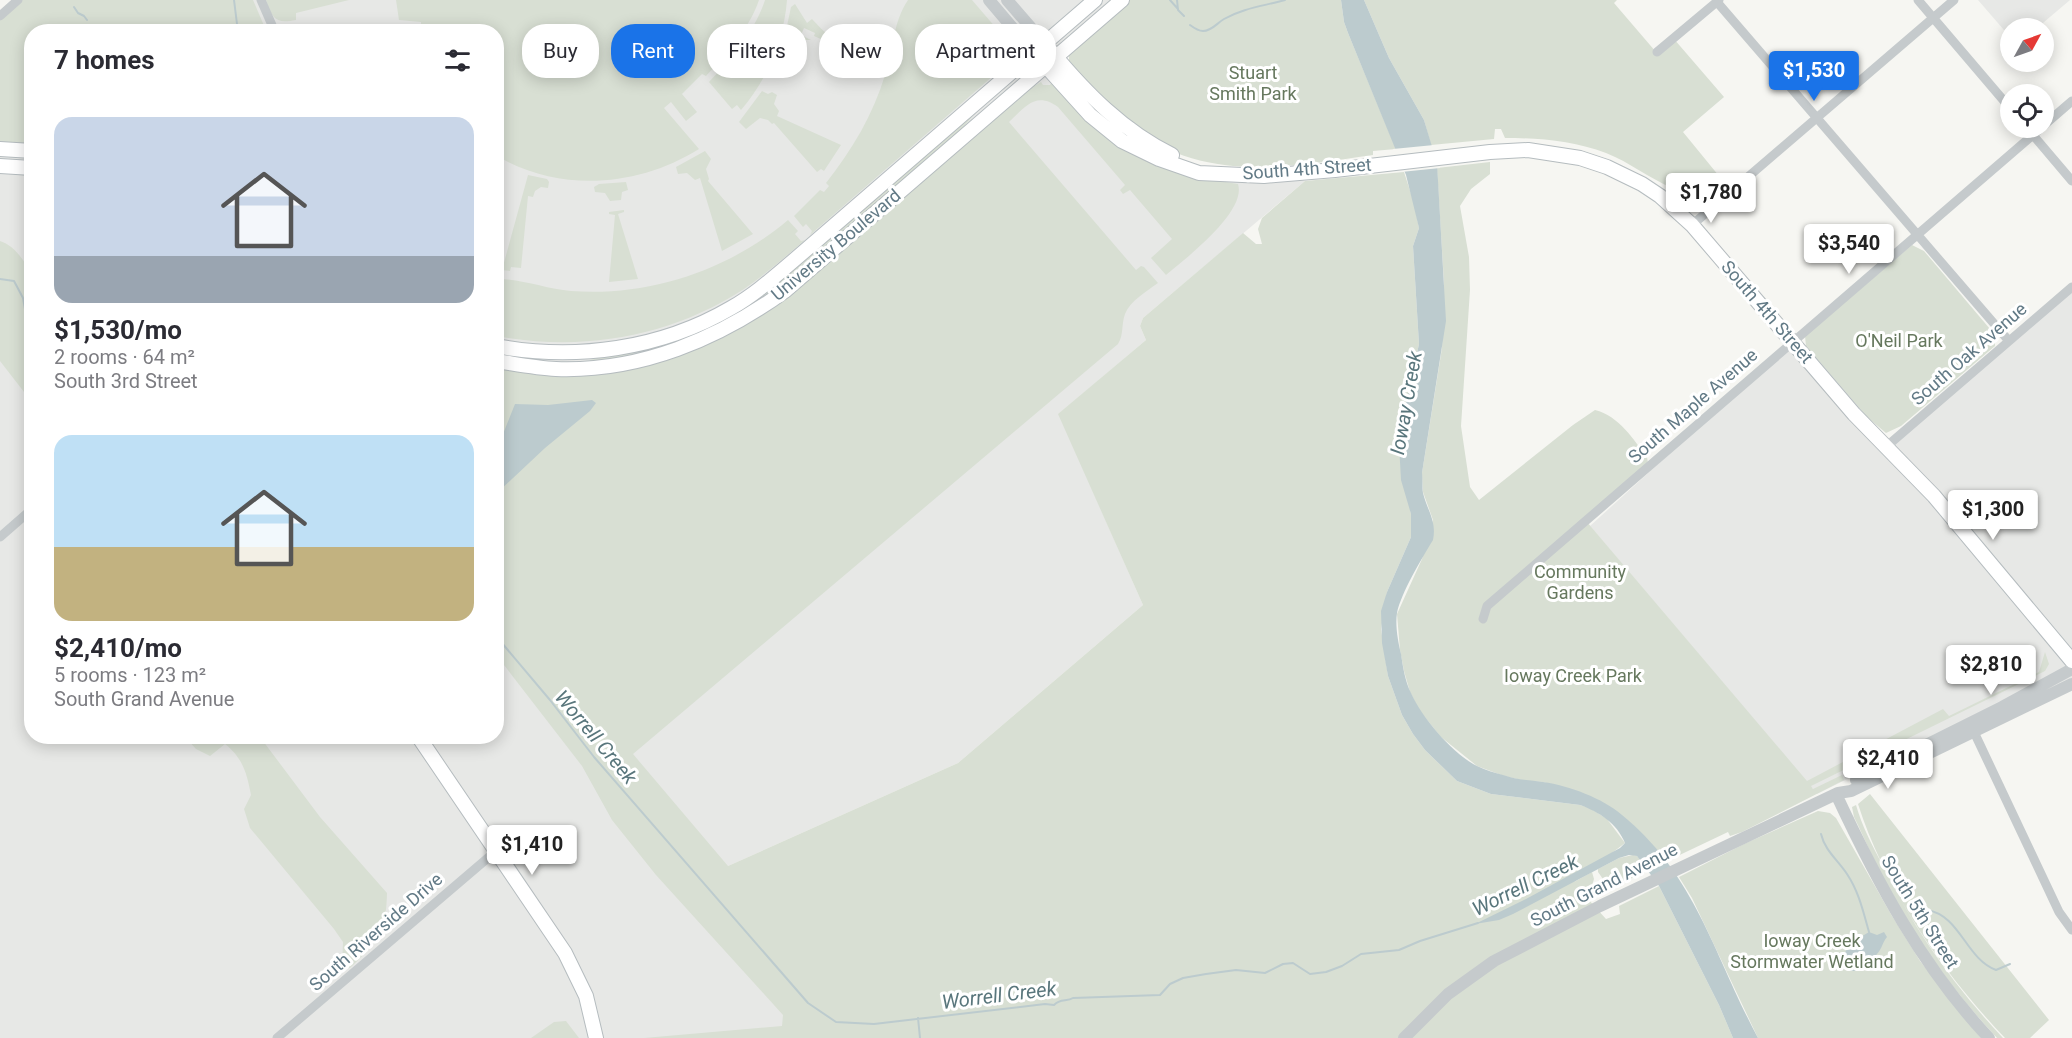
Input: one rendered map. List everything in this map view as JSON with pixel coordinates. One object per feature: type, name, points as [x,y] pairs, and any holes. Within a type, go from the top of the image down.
[{"type":"main road","name":"University Boulevard","points":[[1056,34],[1095,0]]},
{"type":"main road","name":"University Boulevard","points":[[1056,58],[1122,0]]},
{"type":"main road","name":"South 4th Street","points":[[1056,67],[1102,108],[1142,139],[1173,156],[1222,174],[1264,176],[1457,155],[1528,150],[1580,158],[1607,167],[1642,184],[1660,196],[1692,225],[1854,414],[1934,496],[2072,661]]},
{"type":"main road","name":"University Boulevard","points":[[504,347],[550,352],[615,349],[681,331],[732,308],[793,261],[1005,78]]},
{"type":"main road","name":"University Boulevard","points":[[504,362],[556,369],[618,365],[658,356],[686,346],[741,321],[786,290],[1032,78]]},
{"type":"main road","points":[[0,149],[24,151]]},
{"type":"main road","points":[[0,166],[24,168]]},
{"type":"main road","points":[[423,744],[571,963],[586,996],[596,1038]]},
{"type":"street","points":[[0,16],[18,0]]},
{"type":"street","points":[[261,0],[272,24]]},
{"type":"street","points":[[989,0],[1014,24]]},
{"type":"street","points":[[1007,0],[1024,24]]},
{"type":"street","points":[[1918,0],[2000,96]]},
{"type":"street","points":[[1692,225],[1954,0]]},
{"type":"street","points":[[1657,52],[1718,1],[2009,341]]},
{"type":"street","name":"South Maple Avenue","points":[[2054,117],[2072,101]]},
{"type":"street","name":"South Maple Avenue","points":[[1483,619],[1487,606],[1917,234],[2022,138]]},
{"type":"street","points":[[2036,138],[2072,181]]},
{"type":"street","name":"South Oak Avenue","points":[[1887,446],[2072,287]]},
{"type":"street","points":[[0,537],[24,516]]},
{"type":"street","name":"South Grand Avenue","points":[[1837,794],[1847,784],[2002,707],[2072,669]]},
{"type":"street","name":"South Grand Avenue","points":[[1407,1034],[1448,994],[1480,969],[1600,906],[1837,794],[1851,791],[2072,684]]},
{"type":"street","points":[[1974,732],[2059,912],[2072,930]]},
{"type":"street","name":"South 5th Street","points":[[1837,794],[1883,890],[1909,934],[1937,976],[1989,1038]]},
{"type":"street","name":"South Riverside Drive","points":[[277,1038],[496,851]]},
{"type":"shaded area","points":[[18,0],[1153,0],[1079,37],[1056,57],[1056,24],[915,24],[915,78],[1056,78],[1076,101],[1159,160],[1249,176],[1305,181],[1143,318],[1140,326],[1146,340],[1059,414],[1143,605],[958,763],[728,866],[834,1038],[0,1038],[0,16]]},
{"type":"shaded area","name":"Ioway Creek","points":[[1341,0],[1364,0],[1389,58],[1424,120],[1437,163],[1446,321],[1422,473],[1423,493],[1434,527],[1433,540],[1407,586],[1396,618],[1404,674],[1409,688],[1430,724],[1458,753],[1477,766],[1508,777],[1553,784],[1585,794],[1614,809],[1647,839],[1668,864],[1702,919],[1758,1038],[1733,1038],[1719,1005],[1659,886],[1637,856],[1629,855],[1619,858],[1499,920],[1475,924],[1526,899],[1620,848],[1625,843],[1607,819],[1580,805],[1491,794],[1457,781],[1425,750],[1413,734],[1402,715],[1388,676],[1382,643],[1381,611],[1411,537],[1411,514],[1401,480],[1399,444],[1419,344],[1413,246],[1419,228],[1406,175],[1348,33]]},
{"type":"shaded area","points":[[1978,0],[2070,0],[2049,18],[2000,18],[2000,25]]},
{"type":"shaded area","points":[[2072,287],[2072,684],[1967,720],[1817,794],[1590,526],[1792,342],[1887,446]]},
{"type":"shaded area","points":[[592,400],[596,403],[590,411],[545,448],[504,486],[504,432],[515,404],[548,405]]},
{"type":"shaded area","points":[[1869,932],[1877,935],[1884,932],[1887,937],[1879,952],[1868,964],[1858,970],[1848,969],[1842,957],[1851,943]]},
{"type":"green space","points":[[18,0],[253,0],[263,24],[24,24],[24,151],[0,149],[0,16]]},
{"type":"green space","points":[[266,0],[349,0],[296,13],[296,20],[284,21],[273,16]]},
{"type":"green space","points":[[396,0],[759,0],[747,24],[707,24],[707,75],[702,74],[682,94],[697,112],[686,121],[671,102],[664,108],[699,149],[675,162],[651,171],[625,178],[599,181],[547,176],[521,168],[504,160],[504,24],[421,24],[421,22],[399,20]]},
{"type":"green space","points":[[765,0],[787,0],[783,24],[754,24]]},
{"type":"green space","points":[[908,0],[972,0],[993,24],[915,24],[915,78],[991,78],[810,235],[812,231],[806,224],[803,227],[794,216],[820,190],[824,192],[829,186],[826,183],[861,132],[884,78],[903,78],[903,24],[897,24]]},
{"type":"green space","name":"Stuart Smith Park","points":[[1126,0],[1341,0],[1348,33],[1396,149],[1373,151],[1373,155],[1310,164],[1247,167],[1216,164],[1187,157],[1158,144],[1122,120],[1069,63],[1069,54]]},
{"type":"green space","points":[[1364,0],[1617,0],[1614,3],[1656,52],[1674,39],[1724,97],[1683,132],[1728,187],[1698,212],[1675,184],[1672,188],[1631,165],[1594,149],[1569,143],[1505,138],[1501,129],[1495,129],[1494,139],[1431,145],[1424,120],[1389,58]]},
{"type":"green space","points":[[795,4],[807,23],[812,19],[819,26],[819,38],[814,36],[815,33],[807,29],[807,24],[787,24],[791,7]]},
{"type":"green space","points":[[713,78],[763,78],[741,110],[737,105],[732,109],[709,82]]},
{"type":"green space","points":[[1013,78],[1016,78],[977,111],[960,131],[823,251],[819,245]]},
{"type":"green space","points":[[1041,82],[1043,85],[1050,85],[1052,82],[1089,120],[1213,180],[1238,184],[1238,195],[1233,208],[1200,247],[1166,275],[1151,258],[1172,239],[1130,190],[1123,194],[1120,190],[1125,185],[1058,107],[1043,100],[1031,103],[1020,111],[1009,122],[1136,270],[1141,266],[1144,267],[1158,283],[1127,309],[1118,344],[633,754],[728,866],[958,763],[1143,605],[1058,414],[1146,340],[1140,326],[1143,318],[1243,233],[1256,244],[1262,244],[1258,229],[1262,218],[1305,181],[1404,172],[1419,228],[1413,246],[1419,344],[1399,444],[1411,514],[1411,537],[1387,592],[1381,629],[1388,676],[1402,715],[1425,750],[1457,781],[1491,794],[1580,805],[1590,808],[1607,819],[1625,843],[1574,882],[1592,872],[1594,879],[1588,899],[1606,919],[1620,914],[1619,906],[1659,886],[1719,1005],[1733,1038],[644,1038],[782,1026],[783,1015],[656,875],[612,820],[582,766],[504,665],[504,367],[578,372],[729,331]]},
{"type":"green space","points":[[762,91],[777,95],[774,104],[779,111],[777,116],[841,145],[824,171],[821,169],[817,172],[774,123],[760,118],[746,129],[739,122]]},
{"type":"green space","points":[[705,151],[711,159],[706,169],[708,181],[753,234],[722,251],[700,178],[695,180],[687,173],[678,174],[676,167]]},
{"type":"green space","name":"Ioway Creek Park","points":[[1490,162],[1490,174],[1471,189],[1460,206],[1469,257],[1470,290],[1461,426],[1470,487],[1479,500],[1595,410],[1611,417],[1631,436],[1647,457],[1648,463],[1587,522],[1807,781],[1943,709],[1949,716],[2039,672],[2045,652],[2049,664],[2045,671],[1811,786],[1813,789],[1842,775],[1844,780],[1742,832],[1730,836],[1728,832],[1667,861],[1632,824],[1573,790],[1543,782],[1504,776],[1477,766],[1441,737],[1419,710],[1410,692],[1400,650],[1397,614],[1422,559],[1433,520],[1423,492],[1422,473],[1442,348],[1444,283],[1437,168]]},
{"type":"green space","points":[[528,175],[547,179],[548,188],[541,187],[535,191],[533,197],[528,196],[521,268],[511,267],[510,271],[504,270],[504,263]]},
{"type":"green space","points":[[626,182],[628,190],[622,192],[621,200],[610,201],[605,193],[595,192],[594,187],[599,184]]},
{"type":"green space","points":[[624,210],[618,214],[638,279],[609,282],[615,215],[609,212]]},
{"type":"green space","points":[[788,220],[798,231],[795,234],[801,241],[805,240],[744,289],[686,319],[656,329],[593,341],[529,341],[504,337],[504,280],[571,291],[600,292],[630,289],[658,284],[714,266],[765,238]]},
{"type":"green space","points":[[0,241],[14,250],[24,261],[24,392],[0,361]]},
{"type":"green space","name":"O'Neil Park","points":[[1912,245],[1924,251],[1990,329],[1995,339],[1995,346],[1901,426],[1886,433],[1867,417],[1806,346],[1805,336]]},
{"type":"green space","points":[[813,250],[818,255],[778,289],[725,323],[656,351],[590,362],[590,360],[677,337]]},
{"type":"green space","points":[[191,744],[225,744],[210,756]]},
{"type":"green space","points":[[225,744],[265,744],[320,817],[387,893],[385,918],[379,936],[350,968],[342,966],[343,942],[334,929],[250,828],[244,809],[251,795],[246,773],[231,749]]},
{"type":"green space","points":[[1870,794],[2049,1020],[2030,1038],[2005,1038],[1960,986],[1919,929],[1884,868],[1858,804]]},
{"type":"green space","points":[[1856,805],[1864,828],[1907,911],[1951,977],[2003,1038],[1997,1038],[1966,1002],[1910,925],[1882,876],[1854,817],[1852,807]]},
{"type":"green space","name":"Ioway Creek Stormwater Wetland","points":[[1818,811],[1830,813],[1836,818],[1920,961],[1981,1038],[1758,1038],[1692,898],[1679,877],[1744,844]]},
{"type":"green space","points":[[1637,856],[1648,870],[1610,889],[1598,869],[1619,858]]},
{"type":"green space","points":[[566,1021],[579,1038],[531,1038],[554,1022]]},
{"type":"pier","points":[[1434,145],[1440,168],[1401,172],[1393,149]]},
{"type":"waterway","points":[[234,0],[237,24]]},
{"type":"waterway","points":[[1170,0],[1178,9]]},
{"type":"waterway","points":[[1177,0],[1178,10],[1184,16]]},
{"type":"waterway","points":[[1190,25],[1206,31],[1239,12],[1285,0]]},
{"type":"waterway","points":[[74,7],[87,20]]},
{"type":"waterway","name":"Worrell Creek","points":[[0,279],[14,281],[24,304]]},
{"type":"waterway","name":"Worrell Creek","points":[[504,645],[594,757],[808,1003],[836,1022],[874,1024],[1045,1004],[1054,1005],[1073,998],[1160,995],[1170,984],[1183,978],[1236,970],[1265,973],[1283,964],[1293,963],[1310,974],[1326,972],[1342,966],[1361,954],[1399,950],[1478,923]]},
{"type":"waterway","points":[[1821,834],[1825,845],[1855,888],[1869,932]]},
{"type":"waterway","points":[[1919,913],[1927,910],[1947,920],[1977,957],[1996,970],[2010,964]]},
{"type":"waterway","points":[[918,1018],[920,1038]]},
{"type":"park label","name":"Community Gardens","points":[[1580,582]]}]
